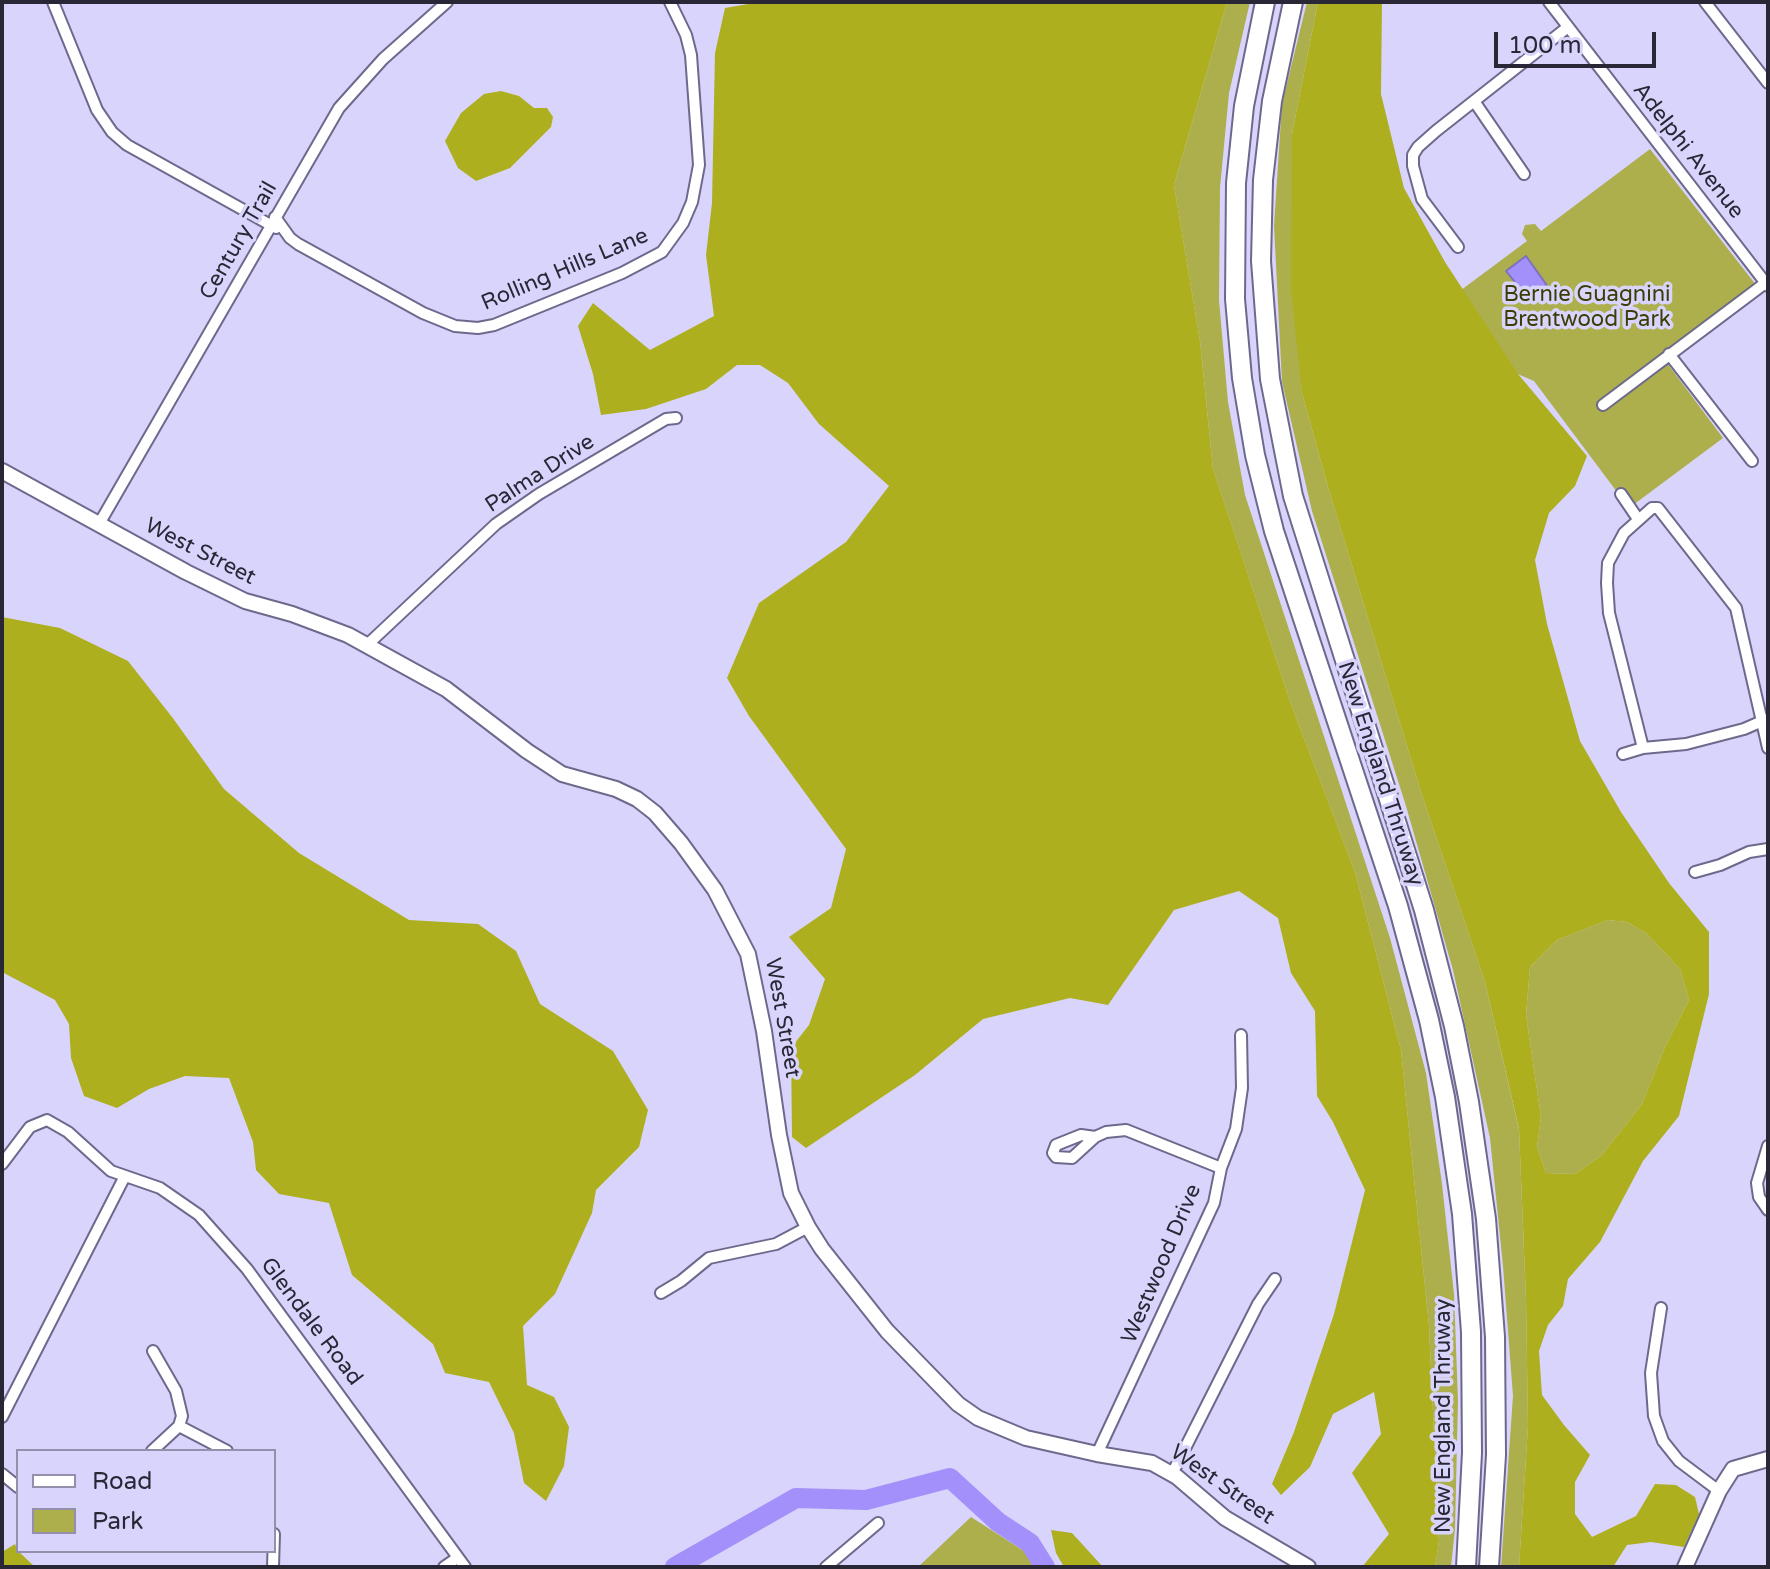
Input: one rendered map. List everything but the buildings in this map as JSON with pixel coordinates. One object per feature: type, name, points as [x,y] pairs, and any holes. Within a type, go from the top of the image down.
[{"type":"highway","name":"New England Thruway","points":[[1265,2],[1244,106],[1236,183],[1235,299],[1242,378],[1255,455],[1274,531],[1398,906],[1429,1020],[1442,1084],[1462,1214],[1471,1332],[1472,1453],[1466,1567]]},
{"type":"highway","name":"New England Thruway","points":[[1293,2],[1272,101],[1263,193],[1262,287],[1270,379],[1293,496],[1427,923],[1451,1013],[1469,1102],[1486,1219],[1495,1337],[1496,1455],[1489,1567]]},
{"type":"street","name":"Rolling Hills Lane","points":[[53,2],[97,110],[112,132],[133,149],[273,221],[290,238],[423,313],[455,326],[478,328],[531,311],[662,252],[683,223],[692,202],[699,165],[691,55],[686,35],[670,2]]},
{"type":"street","name":"Century Trail","points":[[99,524],[339,108],[383,59],[447,2]]},
{"type":"street","name":"Adelphi Avenue","points":[[1549,2],[1767,283]]},
{"type":"street","points":[[1705,2],[1768,83]]},
{"type":"street","points":[[1458,247],[1422,199],[1413,155],[1418,147],[1568,27]]},
{"type":"street","points":[[1474,101],[1524,174]]},
{"type":"street","points":[[1603,405],[1767,283]]},
{"type":"street","points":[[1669,354],[1752,461]]},
{"type":"street","name":"Palma Drive","points":[[367,645],[496,524],[539,494],[666,419],[676,418]]},
{"type":"street","name":"West Street","points":[[2,471],[245,601],[348,635],[446,689],[562,774],[616,789],[637,799],[655,813],[715,890],[748,954],[791,1193],[808,1227],[887,1331],[958,1404],[1000,1429],[1097,1454],[1152,1463],[1172,1474],[1225,1518],[1308,1567]]},
{"type":"street","points":[[1621,494],[1638,519]]},
{"type":"street","points":[[1643,748],[1609,613],[1608,563],[1624,533],[1646,511],[1658,508],[1736,608],[1765,720],[1768,748]]},
{"type":"street","points":[[1623,754],[1643,748],[1686,744],[1765,720]]},
{"type":"street","points":[[1695,872],[1749,852],[1768,849]]},
{"type":"street","name":"Westwood Drive","points":[[1097,1454],[1214,1203],[1221,1168],[1236,1129],[1240,1101],[1241,1035]]},
{"type":"street","name":"Glendale Road","points":[[2,1164],[30,1127],[43,1121],[56,1123],[101,1165],[160,1188],[181,1201],[223,1240],[247,1269],[465,1567]]},
{"type":"street","points":[[1095,1137],[1106,1132],[1126,1130],[1221,1168]]},
{"type":"street","points":[[1768,1146],[1757,1183],[1759,1197],[1768,1210]]},
{"type":"street","points":[[2,1417],[125,1176]]},
{"type":"street","points":[[661,1293],[709,1258],[776,1244],[808,1227]]},
{"type":"street","points":[[1172,1474],[1258,1304],[1275,1279]]},
{"type":"street","points":[[1661,1308],[1651,1373],[1654,1416],[1663,1441],[1679,1461],[1719,1491]]},
{"type":"street","points":[[153,1351],[176,1391],[182,1416],[179,1426],[154,1449]]},
{"type":"street","points":[[179,1426],[223,1449]]},
{"type":"street","points":[[1685,1567],[1719,1491],[1733,1469],[1768,1459]]},
{"type":"street","points":[[826,1567],[878,1523]]},
{"type":"street","points":[[444,1567],[457,1558]]},
{"type":"green space","points":[[1227,2],[1250,2],[1229,93],[1220,188],[1219,300],[1228,402],[1245,495],[1390,938],[1426,1073],[1454,1294],[1458,1400],[1455,1529],[1451,1567],[1435,1567],[1439,1541],[1429,1326],[1401,1050],[1355,872],[1291,704],[1213,469],[1200,341],[1174,185]]},
{"type":"green space","points":[[1307,2],[1318,2],[1292,134],[1302,393],[1421,792],[1485,982],[1519,1130],[1528,1426],[1519,1567],[1501,1567],[1513,1396],[1490,1138],[1453,970],[1406,806],[1312,511],[1282,382],[1274,226],[1282,104]]},
{"type":"green space","name":"Bernie Guagnini Brentwood Park","points":[[1650,149],[1756,285],[1661,355],[1723,438],[1629,508],[1534,381],[1499,366],[1449,299],[1527,241],[1522,234],[1525,225],[1535,224],[1541,231]]},
{"type":"green space","points":[[1608,920],[1627,922],[1646,933],[1680,969],[1689,1000],[1665,1047],[1642,1104],[1602,1155],[1575,1174],[1546,1173],[1537,1147],[1541,1117],[1526,1015],[1530,967],[1557,940]]},
{"type":"green space","points":[[971,1517],[1024,1551],[1034,1567],[918,1567]]},
{"type":"shaded area","points":[[760,2],[1227,2],[1174,185],[1200,341],[1213,469],[1291,704],[1355,872],[1401,1050],[1429,1326],[1439,1541],[1435,1567],[1362,1567],[1389,1534],[1352,1473],[1381,1434],[1374,1392],[1333,1414],[1310,1467],[1281,1495],[1272,1484],[1294,1432],[1334,1314],[1365,1190],[1333,1122],[1317,1096],[1315,1011],[1291,973],[1278,918],[1239,891],[1174,910],[1108,1005],[1070,998],[983,1019],[915,1075],[806,1148],[792,1137],[791,1048],[809,1025],[825,979],[789,937],[831,908],[846,849],[749,716],[727,678],[759,603],[846,542],[889,486],[819,424],[788,383],[760,365],[737,365],[706,389],[646,409],[601,415],[593,374],[578,326],[593,303],[650,350],[714,316],[706,255],[712,203],[715,53],[725,8]]},
{"type":"shaded area","points":[[1318,2],[1382,2],[1381,94],[1404,188],[1445,262],[1518,374],[1587,456],[1575,486],[1549,513],[1535,560],[1547,624],[1580,741],[1621,812],[1669,883],[1709,932],[1709,994],[1679,1116],[1643,1161],[1600,1242],[1568,1279],[1563,1306],[1548,1325],[1539,1351],[1542,1395],[1590,1455],[1575,1482],[1575,1514],[1592,1537],[1636,1516],[1655,1484],[1676,1485],[1695,1497],[1699,1514],[1684,1547],[1651,1542],[1627,1545],[1613,1567],[1519,1567],[1528,1426],[1519,1129],[1485,982],[1421,792],[1302,393],[1291,289],[1292,134]],"holes":[[[1608,920],[1627,922],[1646,933],[1680,969],[1689,1000],[1665,1047],[1642,1104],[1602,1155],[1575,1174],[1546,1173],[1537,1147],[1541,1117],[1526,1015],[1530,967],[1557,940]]]},
{"type":"shaded area","points":[[501,91],[519,96],[534,108],[547,108],[553,117],[551,127],[510,168],[476,181],[458,168],[445,141],[461,113],[484,94]]},
{"type":"shaded area","points":[[1526,256],[1548,287],[1530,301],[1506,271]]},
{"type":"shaded area","points":[[2,617],[60,628],[128,661],[224,789],[299,853],[409,920],[478,924],[516,951],[540,1004],[613,1051],[648,1110],[639,1147],[596,1190],[592,1213],[555,1294],[523,1326],[527,1385],[554,1397],[569,1427],[564,1466],[546,1501],[524,1483],[514,1433],[489,1382],[445,1373],[433,1344],[352,1275],[329,1203],[279,1194],[256,1170],[253,1142],[229,1078],[185,1076],[149,1089],[117,1108],[84,1096],[71,1058],[69,1024],[55,1000],[2,972]]},
{"type":"shaded area","points":[[1051,1530],[1072,1533],[1103,1567],[1064,1567],[1056,1553]]},
{"type":"shaded area","points":[[15,1544],[16,1553],[20,1553],[35,1567],[2,1567],[2,1552]]},
{"type":"waterway","points":[[675,1567],[796,1498],[866,1500],[950,1478],[998,1522],[1030,1543],[1045,1567]]}]
